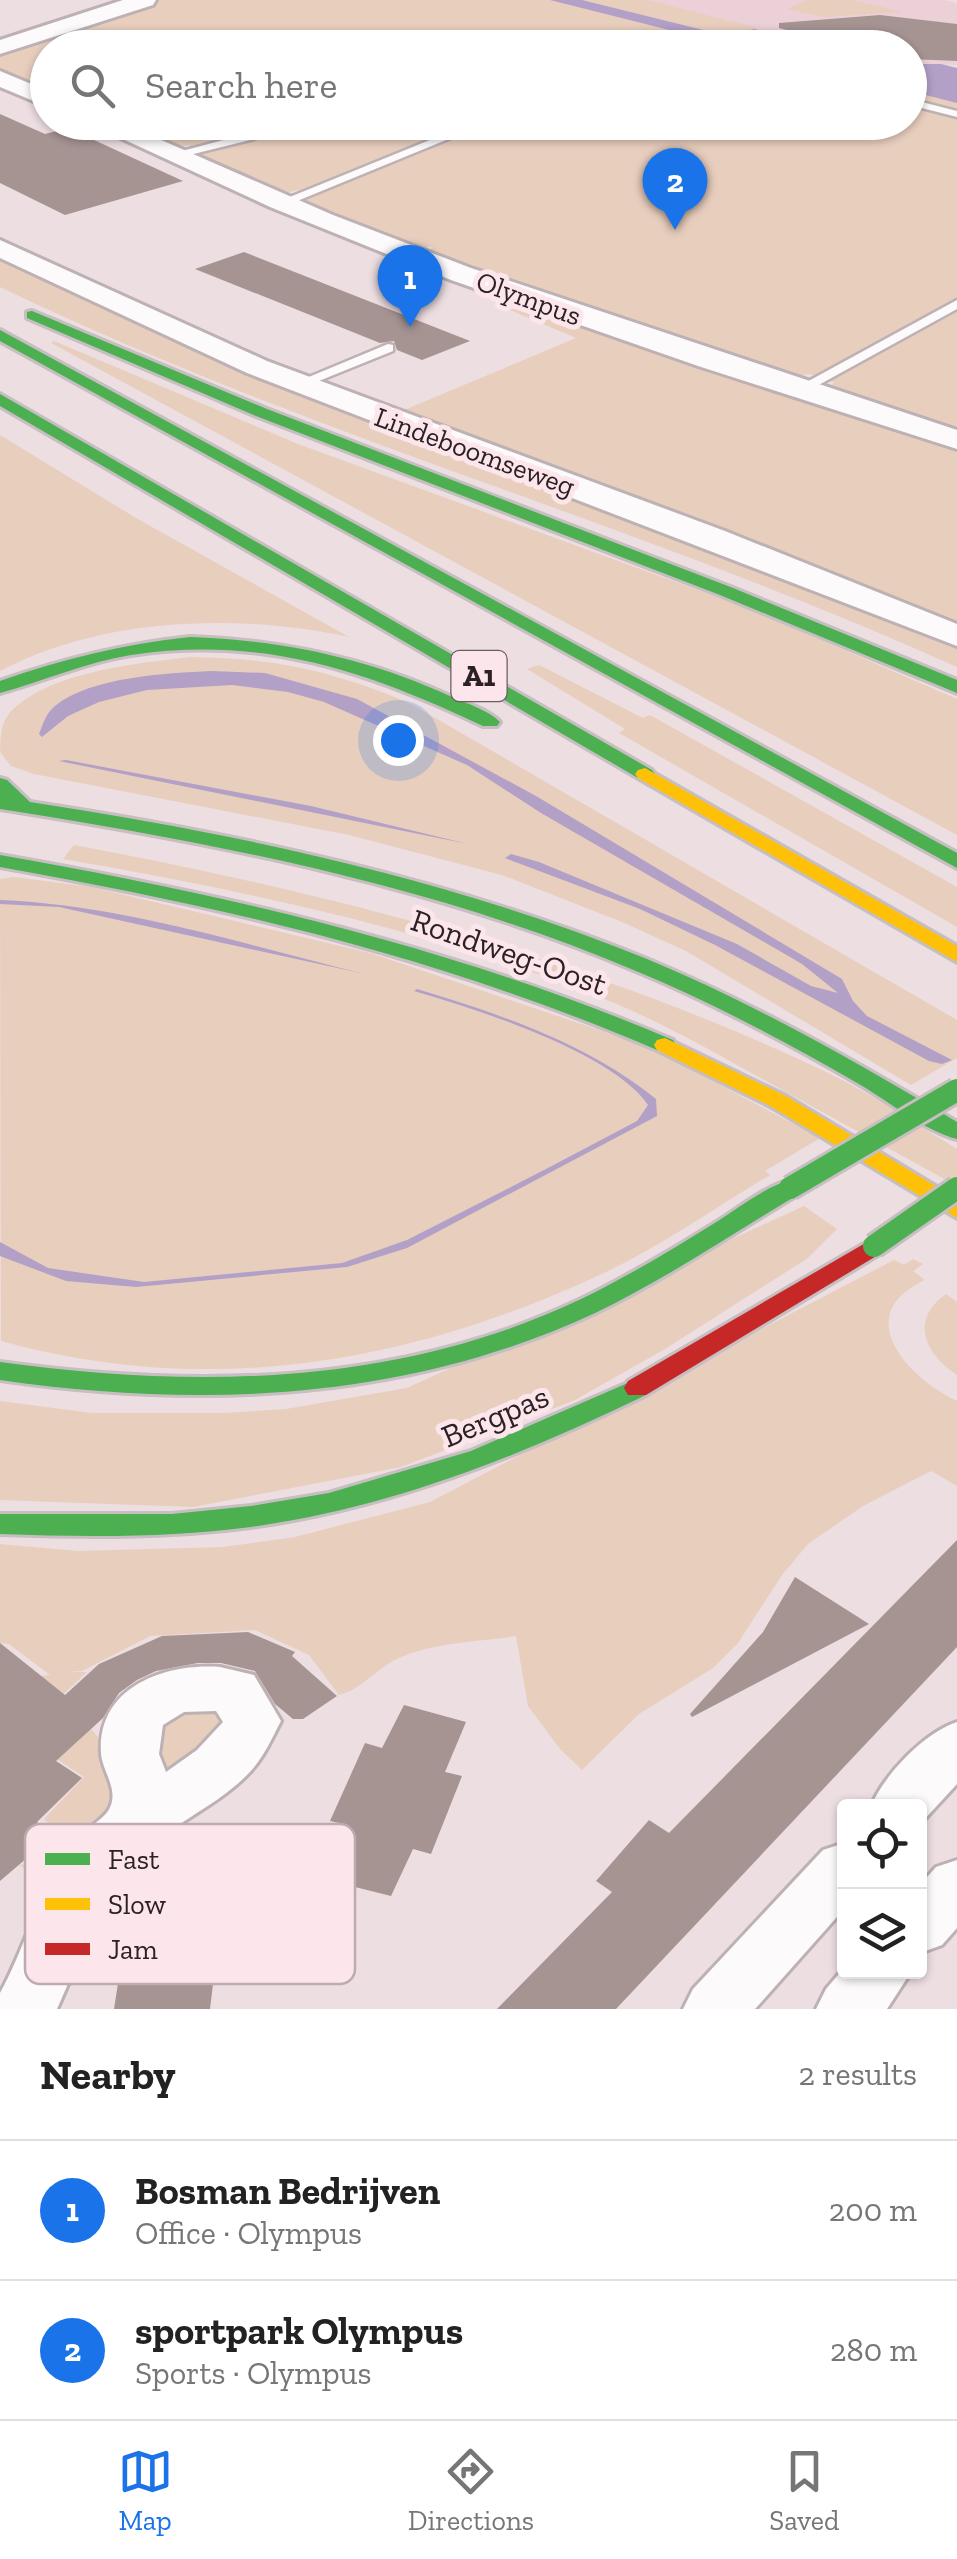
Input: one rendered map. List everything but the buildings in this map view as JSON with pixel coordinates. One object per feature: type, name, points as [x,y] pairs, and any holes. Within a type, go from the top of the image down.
[{"type":"main road","points":[[18,308],[212,394],[399,469],[736,593],[957,687]]},
{"type":"main road","name":"A1","points":[[0,335],[957,862]]},
{"type":"main road","name":"A1","points":[[0,400],[957,955]]},
{"type":"main road","name":"A1","points":[[0,687],[50,666],[129,647],[239,642],[299,650],[377,670],[451,700],[518,738]]},
{"type":"main road","points":[[0,784],[12,805]]},
{"type":"main road","name":"Rondweg-Oost","points":[[12,805],[269,850],[502,912],[680,981],[812,1046],[957,1132]]},
{"type":"main road","name":"Rondweg-Oost","points":[[0,861],[119,882],[318,926],[529,990],[716,1068],[794,1110],[957,1210]]},
{"type":"main road","name":"Bergpas","points":[[0,1371],[46,1381],[186,1393],[256,1389],[388,1371],[476,1350],[602,1298],[957,1090]]},
{"type":"main road","name":"Bergpas","points":[[0,1524],[116,1531],[241,1522],[330,1508],[412,1484],[555,1427],[646,1384],[874,1246],[957,1188]]},
{"type":"street","points":[[52,30],[145,0]]},
{"type":"street","points":[[0,47],[30,37]]},
{"type":"street","points":[[0,78],[30,92]]},
{"type":"street","name":"Olympus","points":[[139,140],[281,203],[476,280],[957,440]]},
{"type":"street","name":"Lindeboomseweg","points":[[0,248],[164,326],[300,384],[730,544],[957,636]]},
{"type":"street","points":[[906,1799],[957,1744]]},
{"type":"street","points":[[135,1824],[138,1820]]},
{"type":"street","points":[[715,2009],[837,1876]]},
{"type":"street","points":[[927,1919],[957,1885]]},
{"type":"street","points":[[848,2009],[874,1979]]},
{"type":"street","points":[[24,2009],[34,1984]]},
{"type":"lane","points":[[927,106],[957,114]]},
{"type":"lane","points":[[173,155],[237,140]]},
{"type":"lane","points":[[281,203],[440,140]]},
{"type":"lane","points":[[799,390],[957,304]]},
{"type":"lane","points":[[300,384],[388,348]]},
{"type":"shaded area","points":[[153,0],[566,0],[686,30],[59,30]]},
{"type":"shaded area","points":[[550,0],[582,0],[704,30],[669,30]]},
{"type":"shaded area","points":[[582,0],[945,0],[957,3],[957,65],[927,64],[927,30],[745,30]]},
{"type":"shaded area","points":[[582,0],[647,0],[758,28],[704,30]]},
{"type":"shaded area","points":[[807,0],[852,0],[904,12],[823,17],[787,9]]},
{"type":"shaded area","points":[[30,39],[30,85],[0,72],[0,49]]},
{"type":"shaded area","points":[[927,64],[957,68],[957,103],[927,95]]},
{"type":"shaded area","points":[[927,91],[957,99],[957,432],[830,388],[834,382],[809,374],[794,377],[424,252],[433,248],[430,246],[418,250],[303,204],[311,196],[298,190],[280,194],[196,157],[206,151],[195,146],[168,145],[156,140],[927,140]]},
{"type":"shaded area","points":[[0,256],[957,645],[957,667],[719,569],[357,436],[117,341],[0,287]]},
{"type":"shaded area","points":[[525,307],[957,449],[957,625],[397,413],[576,338],[510,310]]},
{"type":"shaded area","points":[[51,343],[298,444],[750,609],[957,699],[957,835]]},
{"type":"shaded area","points":[[0,435],[136,518],[349,637],[262,625],[171,625],[82,640],[0,671]]},
{"type":"shaded area","points":[[191,657],[303,668],[411,704],[957,1020],[957,1058],[911,1085],[686,951],[502,875],[349,835],[34,774],[11,766],[0,752],[2,728],[8,715],[44,689],[94,672]]},
{"type":"shaded area","points":[[539,665],[643,718],[650,715],[957,887],[957,927],[619,733],[625,729],[527,669]]},
{"type":"shaded area","points":[[211,671],[265,673],[357,699],[536,796],[842,979],[853,1001],[867,1016],[952,1060],[942,1064],[929,1061],[715,945],[640,909],[505,858],[511,854],[539,862],[737,944],[811,986],[838,993],[802,964],[541,813],[467,765],[324,702],[288,692],[232,685],[147,690],[99,702],[68,716],[42,737],[39,734],[52,709],[88,689],[130,678]]},
{"type":"shaded area","points":[[59,761],[311,806],[468,844]]},
{"type":"shaded area","points":[[74,845],[362,908],[552,963],[645,996],[826,1072],[892,1109],[957,1149],[957,1186],[702,1046],[607,1000],[474,953],[339,915],[63,859]]},
{"type":"shaded area","points":[[14,877],[91,887],[370,953],[647,1046],[820,1138],[765,1171],[770,1175],[606,1272],[459,1329],[385,1349],[310,1362],[233,1369],[157,1367],[79,1358],[1,1341],[0,879]]},
{"type":"shaded area","points":[[0,900],[46,903],[138,918],[365,974],[59,907],[0,904]]},
{"type":"shaded area","points":[[414,991],[511,1020],[602,1062],[656,1099],[657,1116],[407,1248],[347,1267],[136,1287],[66,1281],[0,1256],[0,1242],[48,1268],[144,1282],[342,1263],[407,1240],[546,1169],[637,1121],[648,1105],[605,1067],[574,1050],[506,1021]]},
{"type":"shaded area","points":[[804,1206],[837,1229],[808,1258],[665,1349],[573,1401],[401,1467],[193,1507],[0,1500],[0,1401],[92,1413],[224,1413],[286,1409],[407,1388]]},
{"type":"shaded area","points":[[913,1259],[923,1264],[913,1271],[925,1280],[903,1294],[891,1310],[889,1328],[905,1362],[938,1391],[957,1401],[957,1486],[931,1471],[863,1506],[808,1544],[782,1575],[738,1643],[713,1668],[639,1714],[582,1770],[560,1749],[528,1706],[516,1636],[413,1653],[391,1662],[339,1695],[309,1655],[255,1630],[150,1636],[82,1671],[67,1672],[87,1672],[54,1703],[93,1731],[105,1747],[114,1790],[98,1824],[50,1824],[44,1819],[84,1777],[33,1743],[41,1676],[50,1675],[9,1644],[0,1643],[0,1544],[78,1551],[223,1547],[295,1537],[430,1502],[894,1260],[904,1265]]},
{"type":"shaded area","points":[[946,1294],[957,1302],[957,1375],[937,1357],[926,1336],[928,1315]]},
{"type":"shaded area","points":[[198,1707],[219,1712],[220,1736],[170,1775],[158,1764],[161,1726]]},
{"type":"traffic: fast","points":[[32,315],[261,413],[727,591],[957,687]]},
{"type":"traffic: fast","points":[[0,335],[957,862]]},
{"type":"traffic: fast","points":[[0,399],[645,774]]},
{"type":"traffic: fast","points":[[0,687],[66,664],[129,649],[190,643],[249,644],[307,653],[366,670],[490,722]]},
{"type":"traffic: fast","points":[[0,784],[23,806]]},
{"type":"traffic: fast","points":[[0,803],[301,858],[522,920],[642,965],[735,1007],[957,1132]]},
{"type":"traffic: fast","points":[[0,861],[170,893],[339,931],[504,981],[665,1045]]},
{"type":"traffic: fast","points":[[790,1188],[957,1090]]},
{"type":"traffic: fast","points":[[0,1371],[142,1387],[213,1388],[353,1377],[423,1363],[491,1344],[589,1305],[790,1188]]},
{"type":"traffic: fast","points":[[874,1246],[957,1188]]},
{"type":"traffic: fast","points":[[0,1524],[172,1524],[329,1503],[405,1484],[481,1458],[558,1427],[637,1388]]},
{"type":"traffic: slow","points":[[645,774],[957,955]]},
{"type":"traffic: slow","points":[[665,1045],[778,1101],[957,1210]]},
{"type":"traffic: jam","points":[[637,1388],[874,1246]]},
{"type":"place","name":"sportpark Olympus","points":[[675,230]]},
{"type":"place","name":"Bosman Bedrijven","points":[[410,327]]}]
